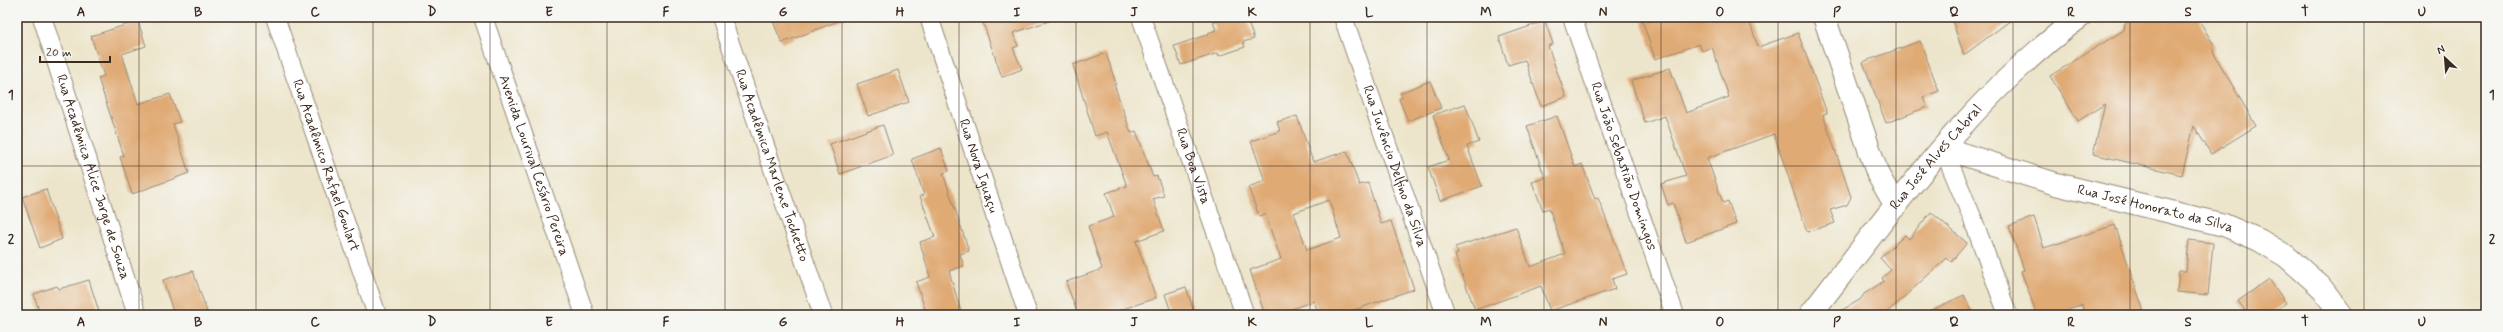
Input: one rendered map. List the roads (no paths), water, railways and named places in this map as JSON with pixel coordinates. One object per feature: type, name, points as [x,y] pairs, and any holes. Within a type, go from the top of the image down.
[{"type":"street","name":"Rua Acadêmica Alice Jorge de Souza","points":[[42,17],[137,315]]},
{"type":"street","name":"Rua Acadêmico Rafael Goulart","points":[[275,17],[376,315]]},
{"type":"street","name":"Avenida Lourival Cesário Pereira","points":[[483,17],[585,315]]},
{"type":"street","name":"Rua Acadêmica Marlene Tochetto","points":[[721,17],[823,315]]},
{"type":"street","name":"Rua Nova Iguaçu","points":[[929,17],[1028,315]]},
{"type":"street","name":"Rua Boa Vista","points":[[1142,17],[1245,315]]},
{"type":"street","name":"Rua Juvêncio Delfino da Silva","points":[[1343,17],[1446,315]]},
{"type":"street","name":"Rua João Sebastião Domingos","points":[[1572,17],[1675,315]]},
{"type":"street","points":[[1824,17],[1878,175],[1896,206]]},
{"type":"street","name":"Rua José Alves Cabral","points":[[1810,315],[1943,148],[2024,61],[2077,18]]},
{"type":"street","points":[[1943,148],[1972,217],[2008,315]]},
{"type":"street","name":"Rua José Honorato da Silva","points":[[1943,148],[2056,184],[2231,228],[2259,240],[2286,256],[2320,286],[2342,315]]}]
